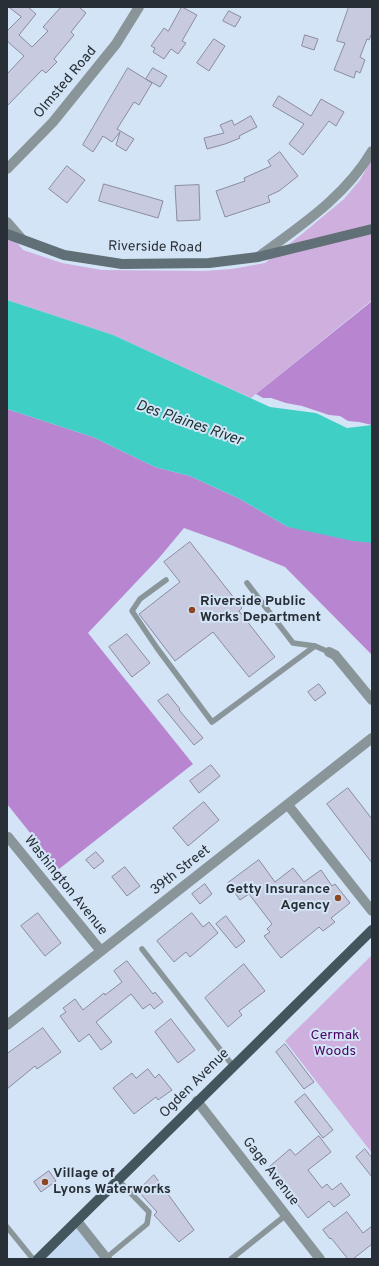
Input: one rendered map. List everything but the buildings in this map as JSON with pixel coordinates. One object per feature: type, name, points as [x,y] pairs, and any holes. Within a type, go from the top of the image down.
[{"type":"main road","name":"Ogden Avenue","points":[[38,1259],[372,930]]},
{"type":"street","name":"Olmsted Road","points":[[7,169],[53,122],[116,44],[138,7]]},
{"type":"street","points":[[258,257],[328,205],[363,166],[372,151]]},
{"type":"street","points":[[7,222],[21,238]]},
{"type":"street","name":"Riverside Road","points":[[7,234],[64,255],[122,264],[209,262],[258,257],[372,230]]},
{"type":"street","points":[[329,652],[335,655],[372,700]]},
{"type":"street","name":"39th Street","points":[[7,1026],[372,738]]},
{"type":"street","points":[[288,805],[372,911]]},
{"type":"street","name":"Washington Avenue","points":[[8,838],[101,951]]},
{"type":"street","name":"Gage Avenue","points":[[197,1101],[320,1259]]},
{"type":"street","points":[[77,1221],[107,1258]]},
{"type":"lane","points":[[166,580],[140,599],[132,611],[157,648],[212,722],[315,646]]},
{"type":"lane","points":[[247,583],[293,643],[315,646],[329,652]]},
{"type":"lane","points":[[142,949],[233,1066]]},
{"type":"lane","points":[[107,1258],[147,1224],[149,1212],[118,1180]]},
{"type":"lane","points":[[231,1259],[286,1215]]},
{"type":"lane","points":[[7,1227],[33,1259]]},
{"type":"shaded area","points":[[372,301],[372,425],[348,421],[340,416],[329,415],[271,398],[263,398],[256,394]]},
{"type":"shaded area","points":[[7,409],[93,437],[155,467],[190,476],[240,499],[288,527],[372,535],[372,655],[285,567],[184,528],[159,558],[88,633],[193,764],[59,869],[7,804]]},
{"type":"shaded area","points":[[77,1225],[103,1259],[42,1259]]},
{"type":"green space","points":[[372,159],[372,300],[251,398],[113,335],[7,300],[7,230],[23,250],[62,263],[102,270],[204,271],[232,269],[265,263],[344,199],[360,180]]},
{"type":"green space","name":"Cermak Woods","points":[[372,955],[372,1153],[285,1041]]},
{"type":"water","name":"Des Plaines River","points":[[7,300],[113,335],[270,407],[316,413],[347,428],[372,425],[372,543],[353,541],[288,527],[240,499],[190,476],[155,467],[93,437],[7,409]]},
{"type":"place","name":"Riverside Public Works Department","points":[[192,610]]},
{"type":"place","name":"Getty Insurance Agency","points":[[338,898]]},
{"type":"place","name":"Village of Lyons Waterworks","points":[[45,1182]]}]
